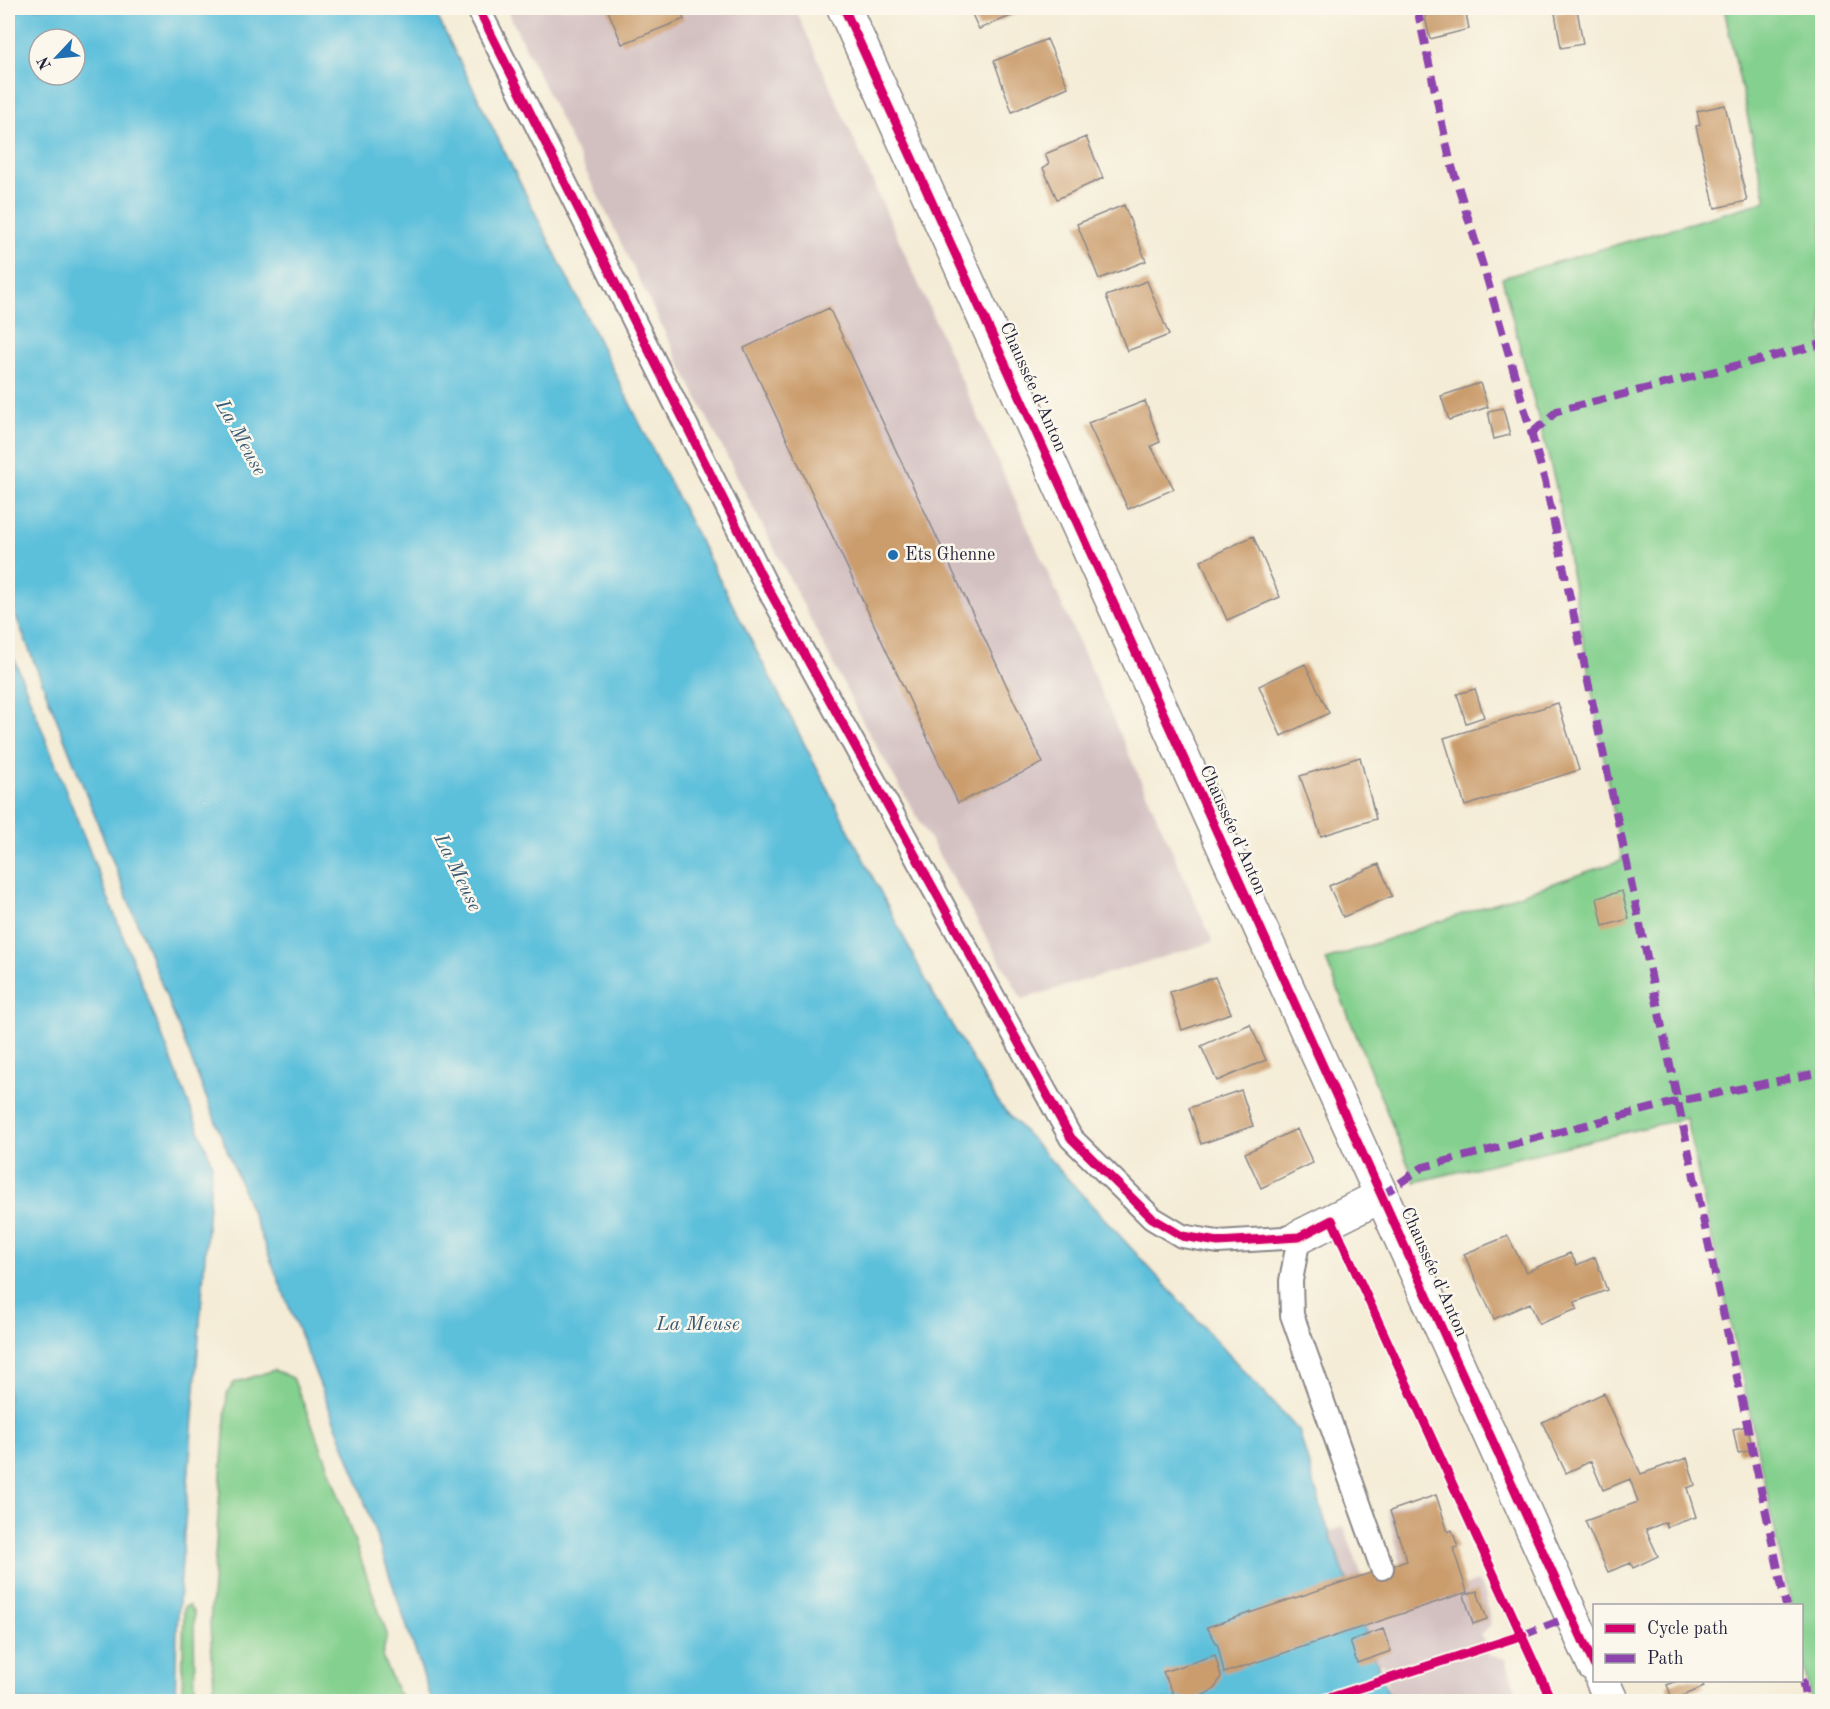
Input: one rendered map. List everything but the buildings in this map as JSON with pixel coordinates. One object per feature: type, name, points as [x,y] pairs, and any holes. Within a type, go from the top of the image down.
[{"type":"main road","name":"Chaussée d'Anton","points":[[844,8],[1593,1663]]},
{"type":"main road","points":[[1299,1237],[1381,1196]]},
{"type":"main road","points":[[1603,1682],[1612,1701]]},
{"type":"lane","points":[[478,8],[764,581],[1071,1138],[1152,1218],[1182,1236],[1218,1242],[1299,1237],[1291,1281],[1292,1315],[1382,1568]]},
{"type":"shaded area","points":[[506,8],[795,8],[1213,942],[1022,999],[866,728],[692,388]]},
{"type":"shaded area","points":[[1426,1496],[1434,1501],[1453,1544],[1461,1587],[1478,1581],[1485,1594],[1491,1625],[1481,1634],[1489,1655],[1506,1659],[1519,1701],[1391,1701],[1383,1663],[1267,1701],[1197,1580],[1344,1526],[1362,1577],[1401,1563],[1387,1510]]},
{"type":"green space","points":[[1724,8],[1822,8],[1822,1701],[1811,1701],[1803,1662],[1803,1604],[1791,1604],[1686,1118],[1415,1182],[1326,960],[1622,860],[1555,482],[1502,278],[1766,201]]},
{"type":"green space","points":[[274,1370],[293,1378],[325,1457],[387,1634],[382,1657],[398,1693],[408,1701],[215,1701],[210,1625],[227,1394],[234,1383]]},
{"type":"green space","points":[[188,1605],[194,1613],[195,1701],[182,1701],[184,1607]]},
{"type":"water","name":"La Meuse","points":[[8,8],[433,8],[654,452],[932,992],[999,1104],[1299,1431],[1325,1521],[1391,1701],[432,1701],[356,1476],[8,596]]},
{"type":"water","points":[[8,643],[212,1163],[177,1628],[175,1701],[8,1701]]},
{"type":"marked path","points":[[1417,8],[1450,160],[1488,282],[1545,481],[1786,1604]]},
{"type":"marked path","points":[[1532,433],[1557,411],[1822,344]]},
{"type":"marked path","points":[[1381,1196],[1423,1167],[1679,1101],[1822,1072]]},
{"type":"marked path","points":[[1523,1635],[1572,1616]]},
{"type":"marked path","points":[[1803,1682],[1806,1702]]},
{"type":"cycle path","points":[[478,8],[764,581],[1071,1138],[1152,1218],[1182,1236],[1218,1242],[1299,1237],[1332,1220],[1552,1702]]},
{"type":"cycle path","points":[[844,8],[1593,1663]]},
{"type":"cycle path","points":[[1317,1702],[1523,1635]]},
{"type":"place","name":"Ets Ghenne","points":[[893,555]]}]
